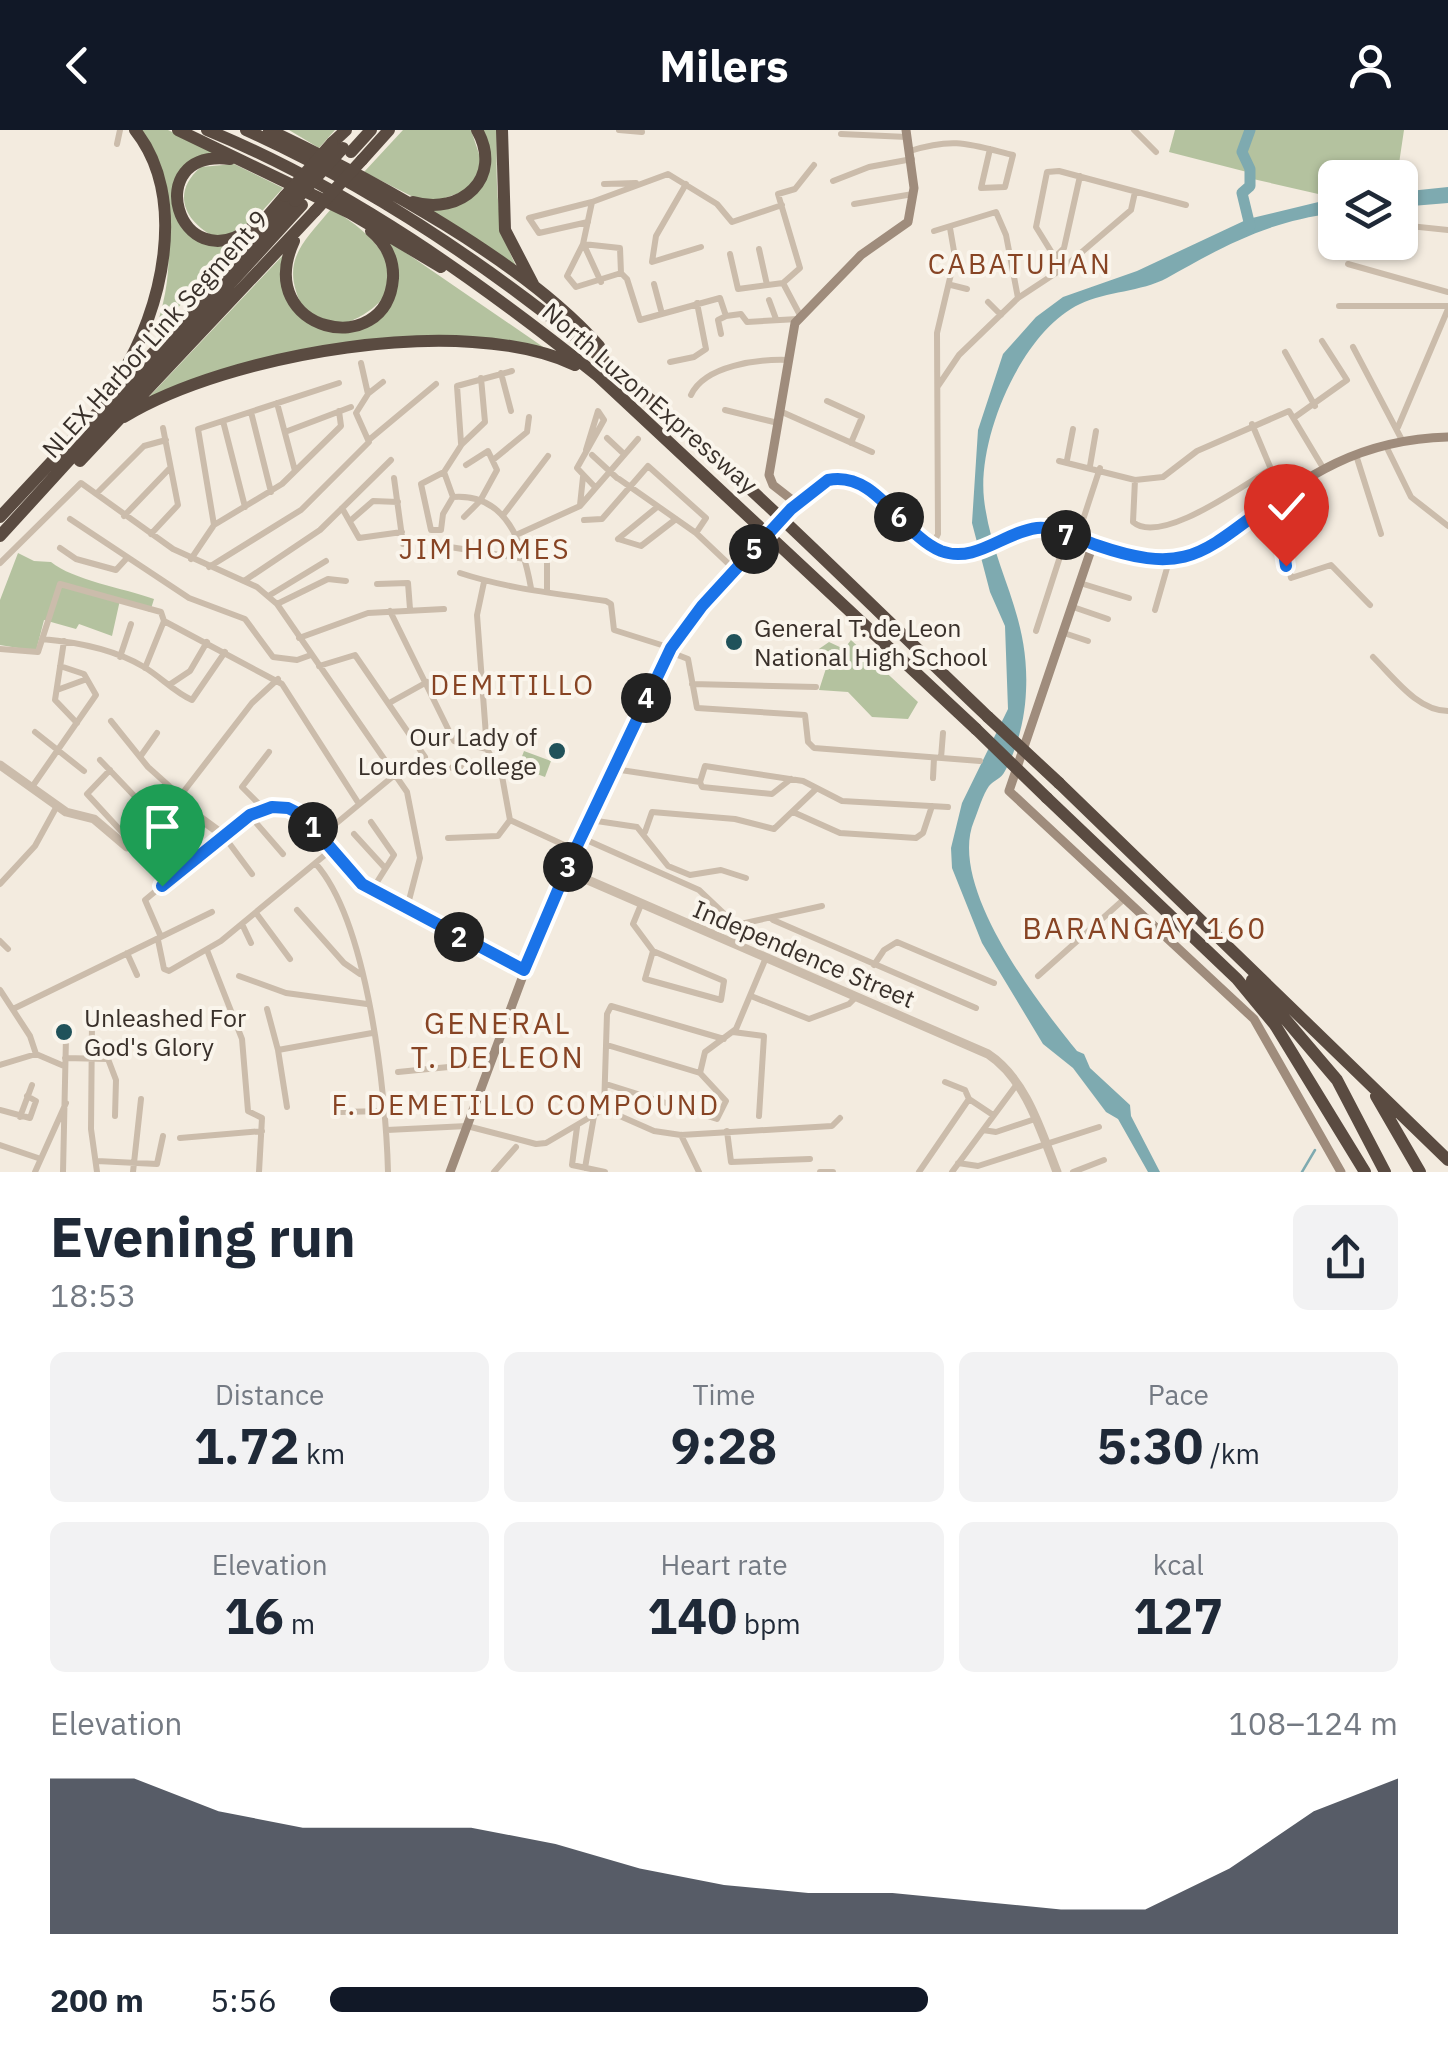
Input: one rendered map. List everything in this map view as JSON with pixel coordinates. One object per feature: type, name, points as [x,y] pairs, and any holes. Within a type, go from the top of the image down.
[{"type":"highway","points":[[120,378],[144,336],[162,278],[158,179],[135,130]]},
{"type":"highway","points":[[178,130],[350,213],[488,292]]},
{"type":"highway","name":"North Luzon Expressway","points":[[207,130],[326,187],[488,292],[598,376],[1238,979],[1274,1025],[1365,1172]]},
{"type":"highway","name":"North Luzon Expressway","points":[[246,130],[338,175],[430,230],[517,289],[624,374],[1059,783],[1448,1160]]},
{"type":"highway","points":[[269,130],[397,196],[541,294],[588,334],[624,374]]},
{"type":"highway","points":[[283,130],[306,147]]},
{"type":"highway","points":[[15,501],[40,465],[120,378],[302,205],[344,144],[359,130]]},
{"type":"highway","points":[[397,196],[428,207],[466,198],[485,169],[486,151],[477,130]]},
{"type":"highway","points":[[502,130],[506,230],[518,262],[541,294]]},
{"type":"highway","points":[[2,528],[124,417],[302,205],[344,144],[384,132]]},
{"type":"highway","points":[[248,162],[208,158],[187,170],[176,194],[186,226],[204,238],[226,240],[302,205]]},
{"type":"highway","points":[[302,205],[288,256],[287,288],[308,318],[344,328],[376,316],[393,283],[392,260],[382,242],[350,213]]},
{"type":"highway","name":"NLEX Harbor Link Segment 9","points":[[2,528],[15,501],[302,205]]},
{"type":"highway","name":"NLEX Harbor Link Segment 9","points":[[2,528],[302,205]]},
{"type":"highway","points":[[124,417],[182,390],[338,348],[508,342],[549,353],[598,376]]},
{"type":"highway","name":"North Luzon Expressway","points":[[1202,921],[1324,1062],[1386,1172]]},
{"type":"highway","name":"North Luzon Expressway","points":[[1370,1085],[1420,1172]]},
{"type":"main road","points":[[794,506],[770,480],[799,318],[861,256],[902,230],[912,212],[914,194],[906,134]]},
{"type":"main road","points":[[450,1172],[524,970],[575,850],[670,650],[735,570],[794,506],[820,484],[850,479],[932,546],[950,553],[974,552],[1040,528],[1170,561],[1199,554],[1322,466],[1404,443],[1448,437]]},
{"type":"main road","points":[[1093,544],[1035,705],[1010,793],[1122,901],[1254,1019],[1340,1172]]},
{"type":"street","points":[[117,144],[120,130]]},
{"type":"street","points":[[619,130],[642,132]]},
{"type":"street","points":[[1134,130],[1156,152]]},
{"type":"street","points":[[840,134],[906,134]]},
{"type":"street","points":[[832,182],[948,140],[990,149],[1012,156],[1007,186],[983,190],[990,149]]},
{"type":"street","points":[[730,254],[738,289],[783,284],[800,268],[779,192],[795,189],[814,166]]},
{"type":"street","points":[[1062,269],[1036,227],[1044,176],[1052,170],[1186,205]]},
{"type":"street","points":[[588,222],[540,234],[529,218],[592,202],[668,174],[717,204],[732,222],[782,205]]},
{"type":"street","points":[[1054,258],[1064,248],[1080,176]]},
{"type":"street","points":[[604,184],[637,184]]},
{"type":"street","points":[[686,184],[656,236],[652,262],[700,248]]},
{"type":"street","points":[[938,386],[959,355],[1018,298],[1062,269],[1131,210],[1135,192]]},
{"type":"street","points":[[854,204],[914,194]]},
{"type":"street","points":[[592,202],[583,244],[567,276],[574,287],[621,273]]},
{"type":"street","points":[[934,231],[996,212],[1006,235],[1018,298]]},
{"type":"street","points":[[932,546],[938,534],[937,333],[955,257],[950,228]]},
{"type":"street","points":[[1418,228],[1448,230]]},
{"type":"street","points":[[583,244],[620,248],[621,273],[627,278],[640,320],[722,298],[726,316]]},
{"type":"street","points":[[583,244],[601,282]]},
{"type":"street","points":[[759,249],[767,286]]},
{"type":"street","points":[[1348,264],[1448,292]]},
{"type":"street","points":[[654,284],[662,314]]},
{"type":"street","points":[[721,334],[718,320],[726,316],[742,314],[747,322],[799,318],[783,284]]},
{"type":"street","points":[[951,285],[966,288]]},
{"type":"street","points":[[769,300],[776,319]]},
{"type":"street","points":[[988,302],[1001,315]]},
{"type":"street","points":[[670,362],[694,357],[706,349],[697,303]]},
{"type":"street","points":[[1338,306],[1448,308],[1398,427]]},
{"type":"street","points":[[1072,429],[1064,460],[1134,480],[1163,476],[1197,450],[1252,424],[1314,406],[1348,378],[1322,341]]},
{"type":"street","points":[[1353,347],[1404,443]]},
{"type":"street","points":[[1285,352],[1314,406]]},
{"type":"street","points":[[692,394],[702,380],[732,368],[790,360]]},
{"type":"street","points":[[362,364],[368,394]]},
{"type":"street","points":[[462,444],[457,388],[512,371]]},
{"type":"street","points":[[501,374],[511,411]]},
{"type":"street","points":[[453,497],[443,514],[441,530],[431,530],[421,484],[444,472],[462,444],[485,422],[481,378]]},
{"type":"street","points":[[370,438],[356,413],[368,394],[383,382]]},
{"type":"street","points":[[214,525],[198,429],[339,384]]},
{"type":"street","points":[[208,568],[302,510],[370,438],[436,384]]},
{"type":"street","points":[[828,401],[862,417],[851,443]]},
{"type":"street","points":[[277,403],[295,472]]},
{"type":"street","points":[[285,432],[351,407]]},
{"type":"street","points":[[726,410],[779,424]]},
{"type":"street","points":[[191,559],[214,525],[271,492],[341,426],[339,411]]},
{"type":"street","points":[[589,452],[592,420],[598,411],[604,420],[589,452],[577,468],[595,488]]},
{"type":"street","points":[[250,412],[271,492]]},
{"type":"street","points":[[782,412],[872,452]]},
{"type":"street","points":[[1292,414],[1322,466]]},
{"type":"street","points":[[493,460],[528,432],[528,417]]},
{"type":"street","points":[[224,421],[245,507]]},
{"type":"street","points":[[1134,480],[1133,522],[1151,530],[1170,526],[1271,468],[1252,424]]},
{"type":"street","points":[[150,535],[178,505],[164,428]]},
{"type":"street","points":[[1090,466],[1096,430]]},
{"type":"street","points":[[607,438],[624,454]]},
{"type":"street","points":[[516,535],[576,508],[638,439]]},
{"type":"street","points":[[96,494],[144,446],[166,440]]},
{"type":"street","points":[[1387,448],[1411,498],[1448,526]]},
{"type":"street","points":[[464,517],[480,501],[496,472],[488,451],[466,465]]},
{"type":"street","points":[[589,452],[629,488],[696,533],[735,570]]},
{"type":"street","points":[[1356,455],[1381,534]]},
{"type":"street","points":[[495,519],[548,456]]},
{"type":"street","points":[[244,581],[306,541],[391,460]]},
{"type":"street","points":[[583,477],[576,508],[582,518],[602,519],[648,466],[706,518],[696,533]]},
{"type":"street","points":[[124,516],[170,468]]},
{"type":"street","points":[[1036,630],[1100,468]]},
{"type":"street","points":[[444,472],[453,497]]},
{"type":"street","points":[[394,478],[403,544]]},
{"type":"street","points":[[0,564],[80,484],[150,535],[191,559],[270,595],[397,773],[412,805],[420,848],[407,908]]},
{"type":"street","points":[[453,497],[480,501],[503,513],[526,560],[531,588]]},
{"type":"street","points":[[1276,499],[1291,578],[1331,565],[1370,604]]},
{"type":"street","points":[[350,521],[372,501],[398,502]]},
{"type":"street","points":[[342,508],[359,538],[402,532]]},
{"type":"street","points":[[656,508],[618,539],[641,546],[676,519]]},
{"type":"street","points":[[70,519],[205,606],[245,618],[273,657],[297,660],[310,655]]},
{"type":"street","points":[[547,541],[547,592]]},
{"type":"street","points":[[450,547],[526,560]]},
{"type":"street","points":[[60,548],[86,562],[116,570],[127,558]]},
{"type":"street","points":[[270,595],[326,561]]},
{"type":"street","points":[[1155,610],[1170,561]]},
{"type":"street","points":[[460,573],[508,590],[531,588],[606,600],[611,604],[614,630],[688,658],[697,708],[807,716],[807,738],[814,748],[980,761]]},
{"type":"street","points":[[277,604],[328,580],[346,581]]},
{"type":"street","points":[[448,838],[498,836],[510,820],[499,769],[486,749],[477,601],[484,581]]},
{"type":"street","points":[[376,584],[408,582],[410,609]]},
{"type":"street","points":[[1080,582],[1130,598]]},
{"type":"street","points":[[0,648],[36,653],[60,584],[160,612],[164,621],[225,652],[245,667],[278,680],[359,804]]},
{"type":"street","points":[[1073,607],[1108,619]]},
{"type":"street","points":[[299,638],[356,615],[444,609]]},
{"type":"street","points":[[390,610],[456,744],[486,749]]},
{"type":"street","points":[[145,668],[164,621]]},
{"type":"street","points":[[120,657],[131,624]]},
{"type":"street","points":[[1064,633],[1088,641]]},
{"type":"street","points":[[42,639],[64,640],[120,657],[145,668],[192,700],[225,652]]},
{"type":"street","points":[[64,640],[55,703],[77,723]]},
{"type":"street","points":[[168,686],[190,671],[207,642]]},
{"type":"street","points":[[320,666],[353,654],[425,757]]},
{"type":"street","points":[[1373,657],[1418,702],[1433,712],[1448,711]]},
{"type":"street","points":[[32,787],[96,696],[87,679],[60,666]]},
{"type":"street","points":[[56,690],[87,679]]},
{"type":"street","points":[[181,795],[252,703],[278,680]]},
{"type":"street","points":[[390,702],[427,682]]},
{"type":"street","points":[[692,684],[816,687]]},
{"type":"street","points":[[111,721],[140,758],[181,795],[189,810],[223,835],[252,874]]},
{"type":"street","points":[[35,732],[84,770]]},
{"type":"street","points":[[140,758],[158,733]]},
{"type":"street","points":[[934,778],[943,734]]},
{"type":"street","points":[[264,809],[242,787],[268,752]]},
{"type":"street","points":[[100,760],[163,826]]},
{"type":"street","points":[[0,765],[58,806],[94,819],[123,846],[134,845],[189,810]]},
{"type":"street","points":[[428,766],[499,769]]},
{"type":"street","points":[[700,782],[705,766],[792,778],[842,801],[948,807]]},
{"type":"street","points":[[613,769],[772,794],[792,778]]},
{"type":"street","points":[[110,770],[87,794],[134,845]]},
{"type":"street","points":[[321,836],[397,773]]},
{"type":"street","points":[[746,878],[721,870],[690,875],[668,866],[652,851],[645,832],[652,812],[735,819],[774,829],[816,789]]},
{"type":"street","points":[[2,878],[34,846],[58,806]]},
{"type":"street","points":[[793,812],[840,833],[916,838],[923,833],[932,806]]},
{"type":"street","points":[[332,850],[207,950],[166,971],[160,938],[145,900],[223,835],[264,809],[297,812],[321,836],[332,850],[354,878],[524,970]]},
{"type":"street","points":[[250,815],[283,854]]},
{"type":"street","points":[[510,820],[575,850]]},
{"type":"street","points":[[589,820],[621,822],[645,832]]},
{"type":"street","points":[[372,822],[394,855],[372,890]]},
{"type":"street","points":[[354,834],[385,868]]},
{"type":"street","points":[[581,837],[699,890],[736,925],[822,906]]},
{"type":"street","points":[[316,864],[343,903],[361,975],[385,1111],[388,1172]]},
{"type":"street","name":"Independence Street","points":[[566,871],[978,1048],[1001,1062],[1035,1118],[1057,1172]]},
{"type":"street","points":[[1038,976],[1122,901]]},
{"type":"street","points":[[640,906],[633,924],[653,951],[726,984],[718,1000],[644,979],[653,951]]},
{"type":"street","points":[[297,910],[344,963],[361,975]]},
{"type":"street","points":[[13,1009],[212,912]]},
{"type":"street","points":[[256,913],[290,959]]},
{"type":"street","points":[[772,919],[976,1008]]},
{"type":"street","points":[[242,924],[251,943]]},
{"type":"street","points":[[0,941],[8,949]]},
{"type":"street","points":[[874,966],[882,952],[897,942],[994,983]]},
{"type":"street","points":[[207,950],[242,1040],[248,1111],[262,1116],[259,1172]]},
{"type":"street","points":[[127,953],[137,975]]},
{"type":"street","points":[[700,1073],[706,1052],[734,1032],[766,960]]},
{"type":"street","points":[[240,976],[286,993],[367,1004]]},
{"type":"street","points":[[0,990],[30,1036],[36,1054]]},
{"type":"street","points":[[751,996],[809,1020],[850,1004],[855,998]]},
{"type":"street","points":[[604,1109],[607,1014],[614,1006],[724,1039]]},
{"type":"street","points":[[267,1009],[287,1106]]},
{"type":"street","points":[[92,1022],[91,1129],[96,1141],[97,1172]]},
{"type":"street","points":[[734,1032],[764,1036],[759,1116]]},
{"type":"street","points":[[276,1050],[372,1033]]},
{"type":"street","points":[[63,1172],[66,1037]]},
{"type":"street","points":[[606,1084],[719,1118],[726,1096],[700,1073],[607,1045]]},
{"type":"street","points":[[1,1062],[36,1054],[65,1062],[108,1059],[116,1080],[115,1116]]},
{"type":"street","points":[[398,1072],[489,1063]]},
{"type":"street","points":[[946,1082],[965,1090],[970,1099],[993,1115]]},
{"type":"street","points":[[952,1172],[1017,1084]]},
{"type":"street","points":[[0,1110],[20,1117],[32,1085]]},
{"type":"street","points":[[919,1172],[970,1099]]},
{"type":"street","points":[[133,1172],[140,1100]]},
{"type":"street","points":[[36,1172],[38,1158],[66,1103]]},
{"type":"street","points":[[387,1130],[467,1126],[546,1143],[604,1109]]},
{"type":"street","points":[[604,1109],[654,1132],[681,1135],[832,1126],[840,1118]]},
{"type":"street","points":[[340,1112],[385,1111]]},
{"type":"street","points":[[586,1168],[594,1116]]},
{"type":"street","points":[[983,1130],[996,1132],[1035,1118]]},
{"type":"street","points":[[577,1126],[571,1163],[605,1172]]},
{"type":"street","points":[[958,1163],[972,1167],[1100,1128]]},
{"type":"street","points":[[180,1138],[262,1131]]},
{"type":"street","points":[[727,1131],[732,1162],[810,1159]]},
{"type":"street","points":[[681,1135],[699,1172]]},
{"type":"street","points":[[97,1160],[156,1164],[163,1136]]},
{"type":"street","points":[[0,1145],[38,1158]]},
{"type":"street","points":[[494,1172],[516,1147]]},
{"type":"street","points":[[1073,1172],[1104,1160]]},
{"type":"street","points":[[820,1172],[833,1172]]},
{"type":"green space","points":[[141,130],[168,130],[225,156],[194,162],[174,211],[184,229],[198,241],[216,246],[236,244],[154,334],[167,278],[167,231]]},
{"type":"green space","points":[[289,130],[335,130],[319,148]]},
{"type":"green space","points":[[403,130],[471,130],[482,163],[471,189],[427,204],[364,172]]},
{"type":"green space","points":[[481,130],[497,130],[501,223],[521,275],[429,209],[478,191]]},
{"type":"green space","points":[[1175,130],[1245,130],[1238,150],[1247,172],[1169,152]]},
{"type":"green space","points":[[1252,130],[1404,130],[1400,160],[1318,160],[1318,194],[1253,179],[1245,155]]},
{"type":"green space","points":[[234,164],[283,188],[245,230],[217,238],[190,216],[185,207],[186,187],[201,167]]},
{"type":"green space","points":[[331,209],[369,236],[388,268],[389,284],[382,299],[366,313],[341,325],[305,312],[294,281],[296,256]]},
{"type":"green space","points":[[380,235],[549,351],[492,339],[339,346],[145,401],[287,251],[282,279],[292,308],[310,323],[344,332],[393,297]]},
{"type":"green space","points":[[18,553],[34,561],[51,562],[85,579],[154,599],[150,612],[120,600],[112,636],[79,624],[76,629],[44,620],[36,651],[0,645],[0,600]]},
{"type":"green space","points":[[851,640],[918,702],[908,719],[872,717],[848,692],[819,690],[830,656],[816,651],[829,642],[844,649]]},
{"type":"green space","points":[[524,751],[551,761],[545,777],[518,767]]},
{"type":"water","points":[[1448,187],[1448,203],[1418,206],[1418,190]]},
{"type":"water","points":[[1318,202],[1318,216],[1267,229],[1157,283],[1090,300],[1059,318],[1022,361],[1008,388],[996,417],[984,474],[988,524],[1022,638],[1026,691],[1014,752],[1003,774],[987,789],[974,821],[969,848],[973,877],[1000,942],[1040,1004],[1077,1051],[1084,1054],[1090,1068],[1130,1105],[1131,1116],[1160,1172],[1148,1172],[1118,1119],[1106,1112],[1073,1068],[1043,1044],[982,943],[952,868],[951,848],[962,803],[1008,709],[1005,626],[990,592],[972,523],[978,430],[1003,354],[1036,317],[1063,297],[1137,271],[1248,219]]},
{"type":"waterway","points":[[1250,130],[1242,152],[1250,169],[1250,186],[1242,193],[1250,226]]},
{"type":"waterway","points":[[1302,1172],[1315,1150]]},
{"type":"place","name":"General T. de Leon National High School","points":[[734,642]]},
{"type":"place","name":"Our Lady of Lourdes College","points":[[557,751]]},
{"type":"place","name":"Unleashed For God's Glory","points":[[64,1032]]},
{"type":"district","name":"CABATUHAN","points":[[1020,264]]},
{"type":"district","name":"JIM HOMES","points":[[485,549]]},
{"type":"district","name":"DEMITILLO","points":[[513,685]]},
{"type":"district","name":"BARANGAY 160","points":[[1145,929]]},
{"type":"district","name":"GENERAL T. DE LEON","points":[[498,1041]]},
{"type":"district","name":"F. DEMETILLO COMPOUND","points":[[526,1105]]},
{"type":"route","points":[[162,886],[250,815],[272,807],[288,808],[302,815],[362,884],[524,970],[575,850],[671,648],[702,606],[791,509],[828,480],[858,482],[932,546],[958,554],[1040,528],[1136,557],[1181,561],[1199,554],[1276,499],[1286,566]]}]
